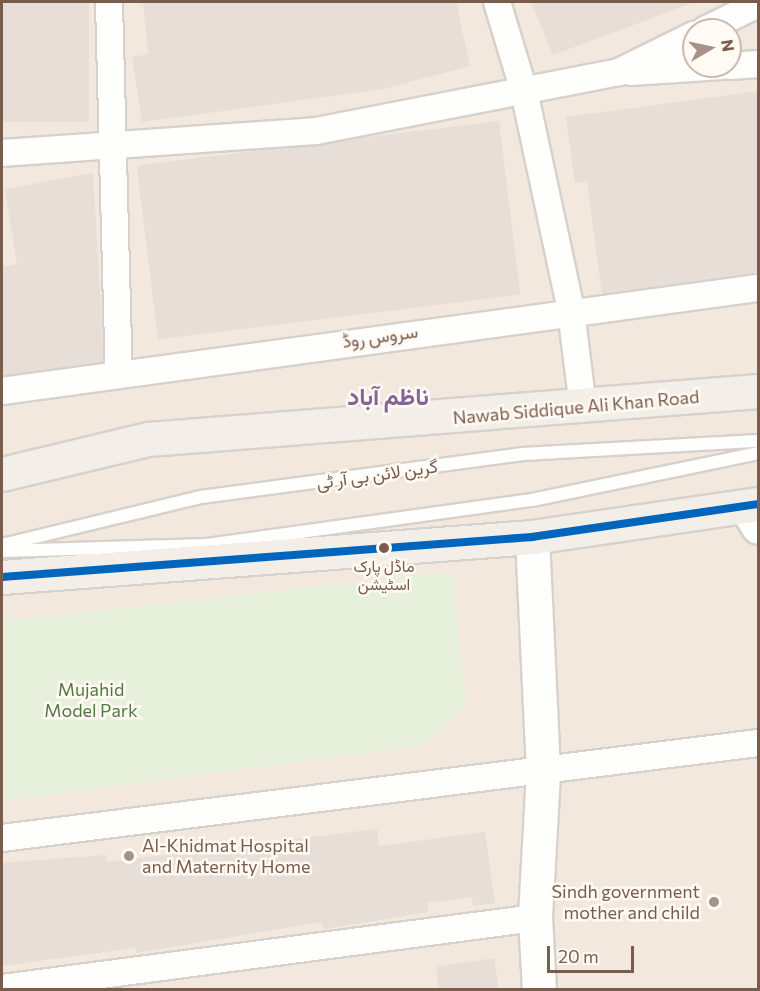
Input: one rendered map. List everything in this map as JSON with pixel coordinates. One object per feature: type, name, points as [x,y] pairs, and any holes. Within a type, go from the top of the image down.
[{"type":"main road","name":"Nawab Siddique Ali Khan Road","points":[[2,474],[148,440],[583,407],[759,391]]},
{"type":"main road","points":[[2,577],[532,537],[754,513]]},
{"type":"street","points":[[110,2],[118,374]]},
{"type":"street","points":[[497,2],[524,91],[571,311],[583,407]]},
{"type":"street","points":[[729,18],[759,3]]},
{"type":"street","points":[[619,72],[682,41]]},
{"type":"street","points":[[742,65],[759,64]]},
{"type":"street","points":[[2,153],[316,131],[619,72],[682,68]]},
{"type":"street","name":"سروس روڈ","points":[[2,391],[571,311],[759,288]]},
{"type":"street","points":[[532,537],[543,773],[535,918],[539,990]]},
{"type":"street","points":[[2,838],[543,773],[759,743]]},
{"type":"street","points":[[2,988],[535,918]]},
{"type":"lane","name":"گرین لائن بی آر ٹی","points":[[2,545],[201,497],[523,454],[759,441]]},
{"type":"lane","points":[[2,551],[207,545],[532,501],[759,453]]},
{"type":"shaded area","name":"ناظم آباد","points":[[2,2],[758,2],[758,989],[2,990]]},
{"type":"green space","name":"Mujahid Model Park","points":[[452,572],[466,706],[420,746],[2,801],[2,621]]},
{"type":"building","points":[[2,2],[89,2],[89,122],[2,122]]},
{"type":"building","points":[[143,2],[456,2],[470,66],[383,89],[142,122],[132,57],[148,54]]},
{"type":"building","points":[[531,2],[695,2],[553,55]]},
{"type":"building","points":[[759,91],[759,272],[602,294],[587,182],[575,183],[566,117]]},
{"type":"building","points":[[499,121],[520,295],[158,339],[137,165]]},
{"type":"building","points":[[93,173],[104,362],[2,376],[2,267],[17,264],[5,189]]},
{"type":"building","points":[[377,829],[379,846],[485,832],[495,903],[473,906],[472,897],[427,903],[429,912],[324,929],[322,922],[136,953],[135,948],[2,966],[2,863],[106,855],[107,862]]},
{"type":"building","points":[[494,958],[499,990],[439,990],[436,967]]},
{"type":"transit line","points":[[2,577],[532,537],[758,504]]},
{"type":"place","name":"ماڈل پارک اسٹیشن","points":[[384,548]]},
{"type":"place","name":"Al-Khidmat Hospital and Maternity Home","points":[[129,856]]},
{"type":"place","name":"Sindh government mother and child","points":[[714,902]]},
{"type":"district","name":"ناظم آباد","points":[[388,396]]}]
